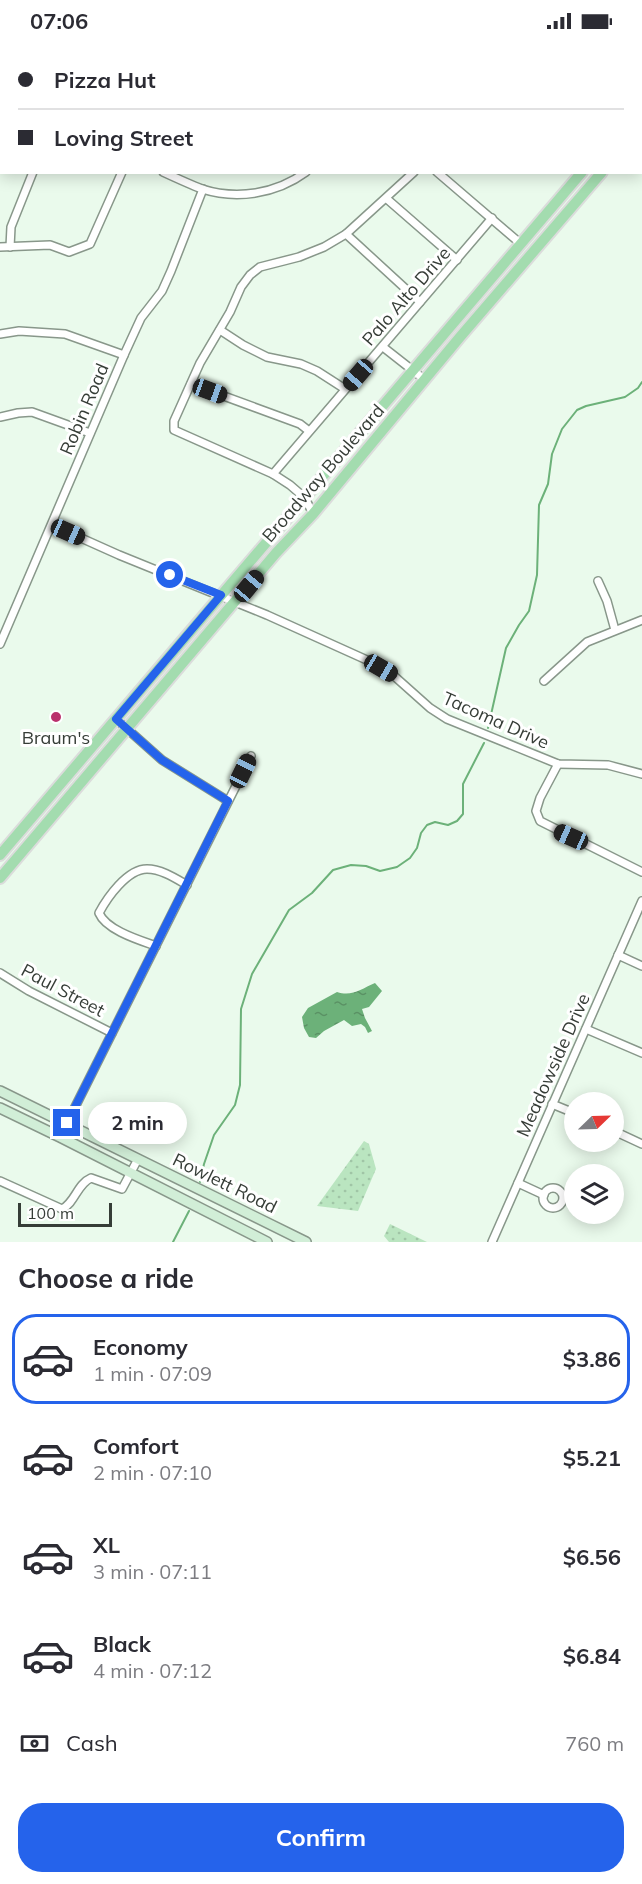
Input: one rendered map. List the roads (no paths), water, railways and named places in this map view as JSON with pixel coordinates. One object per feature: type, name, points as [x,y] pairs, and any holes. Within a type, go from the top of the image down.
[{"type":"main road","name":"Broadway Boulevard","points":[[1,854],[580,174]]},
{"type":"main road","name":"Broadway Boulevard","points":[[0,878],[276,554],[313,514],[600,174]]},
{"type":"main road","points":[[1,854],[13,862]]},
{"type":"main road","name":"Rowlett Road","points":[[0,1091],[138,1159],[291,1239],[306,1242]]},
{"type":"main road","name":"Rowlett Road","points":[[0,1108],[267,1242]]},
{"type":"street","points":[[10,247],[11,227],[32,174]]},
{"type":"street","points":[[0,247],[50,246],[69,252],[90,244],[121,174]]},
{"type":"street","points":[[168,174],[203,189],[241,195],[269,191],[303,174]]},
{"type":"street","points":[[313,514],[305,498],[290,485],[273,474],[174,430],[174,421],[200,363],[230,312],[241,287],[250,275],[260,267],[299,257],[324,247],[346,234],[412,174]]},
{"type":"street","points":[[439,174],[521,244]]},
{"type":"street","name":"Robin Road","points":[[0,644],[141,318],[167,281],[203,189]]},
{"type":"street","points":[[387,199],[457,260]]},
{"type":"street","name":"Palo Alto Drive","points":[[273,474],[492,218]]},
{"type":"street","points":[[346,234],[420,302]]},
{"type":"street","points":[[220,330],[267,357],[301,364],[317,371],[345,389]]},
{"type":"street","points":[[0,334],[19,331],[66,334],[124,355]]},
{"type":"street","points":[[383,347],[425,380]]},
{"type":"street","points":[[190,384],[300,424],[309,431]]},
{"type":"street","points":[[0,417],[32,412],[90,433]]},
{"type":"street","name":"Tacoma Drive","points":[[52,525],[119,555],[221,595],[369,661],[393,675],[430,708],[447,719],[558,764],[608,765],[642,774]]},
{"type":"street","points":[[598,581],[607,601],[615,630]]},
{"type":"street","points":[[544,681],[587,642],[642,620]]},
{"type":"street","points":[[116,719],[162,760],[228,801]]},
{"type":"street","points":[[60,1137],[251,756]]},
{"type":"street","points":[[558,764],[540,798],[536,811],[540,821],[642,872]]},
{"type":"street","points":[[156,946],[125,934],[102,921],[99,913],[115,889],[134,872],[146,869],[163,872],[187,885]]},
{"type":"street","name":"Meadowside Drive","points":[[492,1242],[642,900]]},
{"type":"street","points":[[618,955],[642,966]]},
{"type":"street","name":"Paul Street","points":[[0,973],[29,991],[112,1033]]},
{"type":"street","points":[[586,1029],[642,1053]]},
{"type":"street","points":[[552,1104],[564,1109]]},
{"type":"street","points":[[624,1136],[642,1144]]},
{"type":"street","points":[[0,1180],[62,1209],[67,1206],[84,1181],[91,1178],[122,1189],[138,1159]]},
{"type":"street","points":[[518,1183],[544,1195]]},
{"type":"water","points":[[375,983],[382,991],[369,1007],[362,1009],[372,1031],[368,1033],[361,1024],[352,1026],[344,1020],[316,1038],[309,1037],[302,1017],[308,1008],[337,992],[352,993]]},
{"type":"waterway","points":[[488,728],[506,648],[529,611],[537,575],[539,505],[548,484],[552,454],[562,429],[577,410],[625,397],[638,388],[642,382]]},
{"type":"waterway","points":[[200,1182],[214,1135],[235,1105],[240,1085],[241,1009],[252,974],[289,910],[312,893],[333,870],[351,865],[366,866],[380,871],[397,867],[410,858],[427,825],[435,822],[448,825],[457,821],[463,814],[463,784],[484,743]]},
{"type":"waterway","points":[[173,1242],[189,1211]]},
{"type":"place","name":"Braum's","points":[[56,717]]}]
